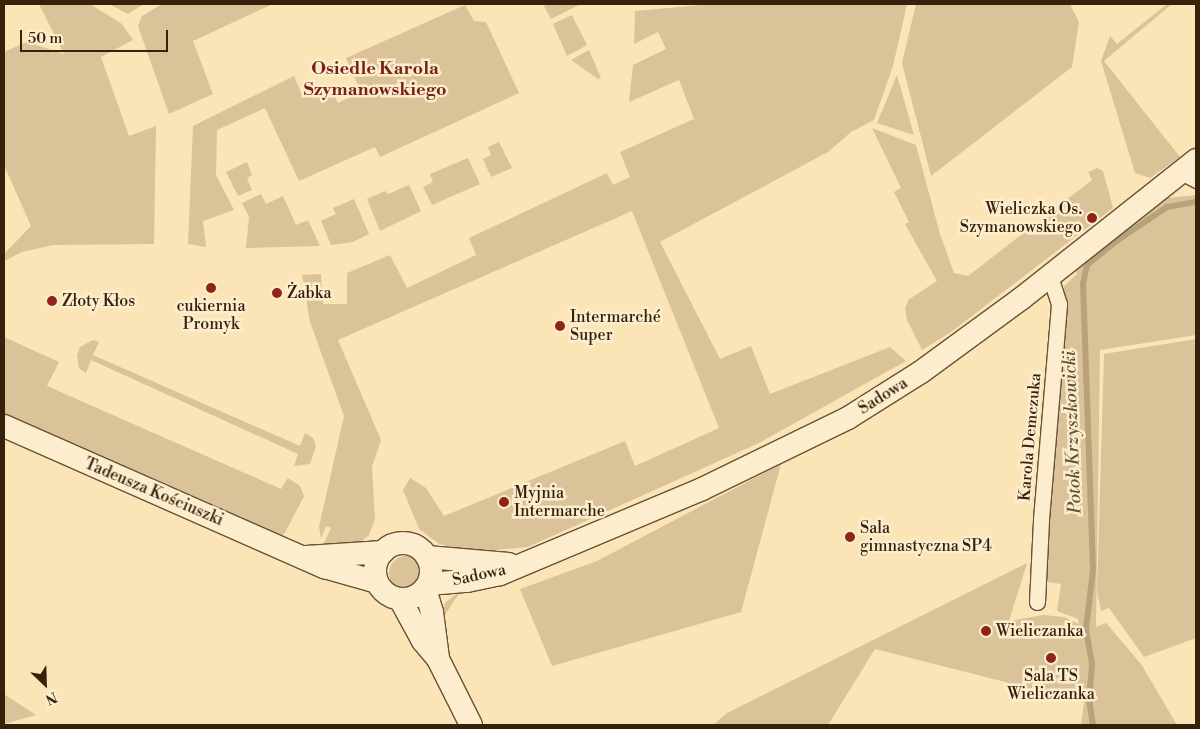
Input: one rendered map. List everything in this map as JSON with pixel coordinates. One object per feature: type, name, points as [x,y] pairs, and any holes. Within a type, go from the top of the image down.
[{"type":"street","name":"Sadowa","points":[[427,587],[500,574],[702,489],[848,418],[921,372],[1191,171]]},
{"type":"street","name":"Karola Demczuka","points":[[1037,602],[1041,519],[1059,304],[1050,277]]},
{"type":"street","name":"Tadeusza Kościuszki","points":[[4,426],[344,574],[378,582]]},
{"type":"street","points":[[427,587],[414,597],[400,599],[386,593],[378,582],[376,566],[383,552],[405,544],[421,549],[427,556],[431,565],[427,587],[438,659]]},
{"type":"street","name":"Tadeusza Kościuszki","points":[[305,557],[383,552]]},
{"type":"street","name":"Sadowa","points":[[427,556],[499,565],[527,562]]},
{"type":"street","points":[[400,599],[423,641],[438,659],[471,725]]},
{"type":"shaded area","points":[[39,4],[90,4],[122,24],[133,40],[101,57],[129,136],[156,126],[154,244],[53,245],[22,252],[4,261],[4,254],[31,226],[4,165],[4,52],[27,42],[64,54]]},
{"type":"shaded area","points":[[109,4],[144,4],[128,14]]},
{"type":"shaded area","points":[[162,4],[273,4],[193,41],[213,94],[169,114],[138,26],[142,16]]},
{"type":"shaded area","points":[[543,4],[581,4],[551,19]]},
{"type":"shaded area","points":[[713,4],[907,4],[893,66],[874,120],[851,132],[828,152],[660,242],[720,359],[751,346],[770,394],[890,347],[906,361],[759,443],[528,547],[475,552],[439,544],[419,529],[403,490],[410,478],[426,488],[444,516],[625,441],[635,466],[719,428],[632,211],[338,340],[381,440],[372,467],[375,519],[369,535],[361,542],[350,546],[324,543],[331,528],[326,526],[321,538],[319,527],[344,416],[310,322],[302,275],[321,274],[323,304],[347,304],[347,273],[390,255],[407,288],[476,255],[469,238],[607,173],[613,185],[630,177],[620,152],[694,119],[679,80],[629,102],[633,65],[666,49],[658,32],[634,44],[635,11]]},
{"type":"shaded area","points":[[916,4],[1070,4],[1079,22],[1072,67],[931,176],[902,63]]},
{"type":"shaded area","points":[[1167,4],[1172,4],[1104,61],[1180,157],[1150,178],[1135,173],[1101,61],[1110,36],[1117,44]]},
{"type":"shaded area","points":[[465,5],[474,21],[486,22],[519,93],[380,157],[375,147],[299,181],[265,108],[217,130],[216,175],[234,210],[203,221],[206,247],[188,244],[193,126],[294,76],[303,97],[329,86],[338,103],[361,92],[346,58]]},
{"type":"shaded area","points":[[572,15],[587,45],[567,56],[553,24]]},
{"type":"shaded area","points":[[589,50],[601,78],[598,79],[571,60]]},
{"type":"shaded area","points":[[897,75],[914,135],[877,123]]},
{"type":"shaded area","points":[[872,128],[916,145],[940,234],[954,273],[968,276],[1092,180],[1088,172],[1097,168],[1103,171],[1113,208],[951,332],[922,350],[907,320],[905,309],[908,300],[937,281],[905,224],[909,222],[894,192],[901,188]]},
{"type":"shaded area","points":[[499,142],[512,168],[491,177],[483,159],[491,155],[488,147]]},
{"type":"shaded area","points":[[468,158],[480,184],[432,205],[423,187],[433,182],[430,174]]},
{"type":"shaded area","points":[[247,162],[252,175],[247,178],[252,190],[238,196],[226,172]]},
{"type":"shaded area","points":[[409,185],[421,211],[380,231],[367,199],[385,191],[388,194]]},
{"type":"shaded area","points":[[261,194],[266,204],[283,196],[296,225],[308,220],[320,246],[246,248],[249,217],[242,203]]},
{"type":"shaded area","points":[[1196,195],[1196,335],[1100,350],[1096,627],[1106,623],[1141,664],[1177,725],[1081,725],[1084,702],[875,649],[828,725],[713,725],[727,713],[1027,563],[1009,621],[1043,615],[1064,617],[1079,624],[1078,619],[1057,611],[1061,584],[1047,582],[1047,517],[1064,286],[1077,274],[1075,269],[1167,198]]},
{"type":"shaded area","points":[[354,199],[369,234],[353,242],[331,245],[321,221],[336,214],[333,208]]},
{"type":"shaded area","points":[[4,337],[59,362],[47,386],[281,489],[288,478],[300,486],[304,496],[285,533],[277,539],[4,413]]},
{"type":"shaded area","points":[[1196,339],[1196,638],[1144,657],[1109,608],[1101,611],[1097,592],[1104,354]]},
{"type":"shaded area","points":[[93,340],[99,342],[93,355],[300,446],[305,433],[313,438],[316,446],[310,464],[294,466],[298,454],[91,360],[86,373],[79,368],[77,355],[80,347]]},
{"type":"shaded area","points":[[781,464],[741,612],[552,666],[520,589],[597,561]]},
{"type":"shaded area","points":[[406,556],[413,557],[418,561],[422,566],[422,580],[418,585],[413,589],[406,590],[399,589],[394,585],[390,580],[389,573],[390,566],[394,561],[399,557]]},
{"type":"shaded area","points":[[462,589],[441,621],[445,603]]},
{"type":"shaded area","points":[[4,694],[36,715],[4,724]]},
{"type":"waterway","name":"Potok Krzyszkowicki","points":[[1093,725],[1089,700],[1092,664],[1086,629],[1093,570],[1083,284],[1087,265],[1118,240],[1167,207],[1196,202]]},
{"type":"place","name":"Wieliczka Os. Szymanowskiego","points":[[1092,218]]},
{"type":"place","name":"cukiernia Promyk","points":[[211,288]]},
{"type":"place","name":"Żabka","points":[[277,293]]},
{"type":"place","name":"Złoty Kłos","points":[[52,301]]},
{"type":"place","name":"Intermarché Super","points":[[560,326]]},
{"type":"place","name":"Myjnia Intermarche","points":[[504,502]]},
{"type":"place","name":"Sala gimnastyczna SP4","points":[[850,537]]},
{"type":"place","name":"Wieliczanka","points":[[986,631]]},
{"type":"place","name":"Sala TS Wieliczanka","points":[[1051,658]]},
{"type":"district","name":"Osiedle Karola Szymanowskiego","points":[[375,80]]}]
